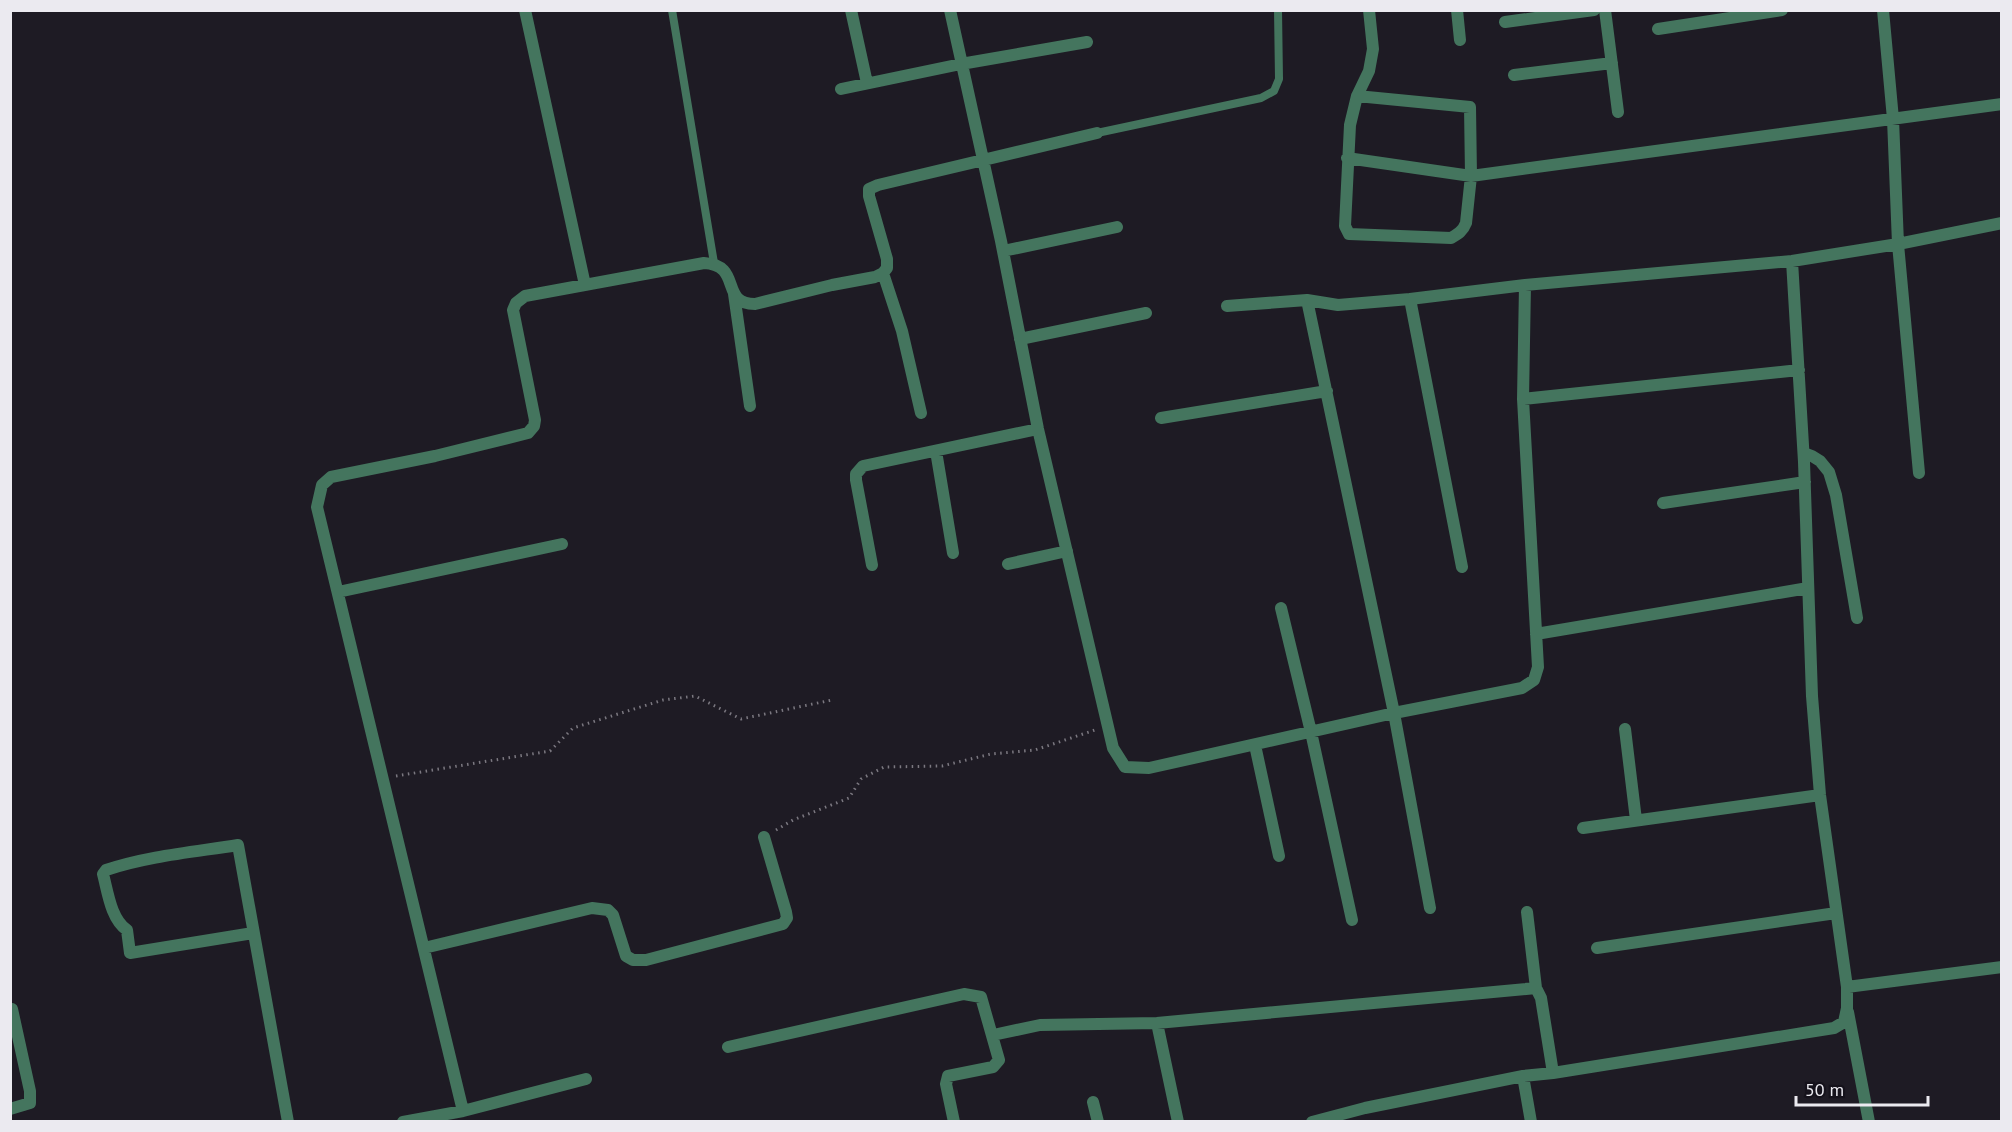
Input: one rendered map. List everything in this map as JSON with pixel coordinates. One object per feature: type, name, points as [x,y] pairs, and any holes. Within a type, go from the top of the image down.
[{"type":"street","points":[[525,10],[585,285]]},
{"type":"street","points":[[851,10],[867,83]]},
{"type":"street","points":[[950,10],[1003,251],[1038,429],[1066,551],[1113,748],[1125,767],[1149,768],[1394,713],[1522,688],[1534,680],[1538,667],[1523,399],[1525,285]]},
{"type":"street","points":[[1357,96],[1470,107],[1471,176],[1464,229],[1451,238],[1349,234],[1345,226],[1350,125],[1357,96],[1369,71],[1373,49],[1369,10]]},
{"type":"street","points":[[1457,10],[1460,40]]},
{"type":"street","points":[[1505,22],[1594,10]]},
{"type":"street","points":[[1605,10],[1617,112]]},
{"type":"street","points":[[1658,29],[1782,10]]},
{"type":"street","points":[[1882,10],[1893,119],[1898,244],[1919,473]]},
{"type":"street","points":[[841,89],[962,64],[1087,42]]},
{"type":"street","points":[[1514,75],[1612,63]]},
{"type":"street","points":[[1347,158],[1471,176],[2001,104]]},
{"type":"street","points":[[464,1111],[317,507],[322,485],[331,477],[435,456],[528,433],[534,426],[535,420],[513,310],[516,303],[525,296],[704,263],[714,263],[724,270],[734,294],[739,301],[747,304],[875,277],[887,268],[887,260],[869,189],[983,159],[1097,133]]},
{"type":"street","points":[[1227,306],[1307,300],[1338,305],[1525,285],[1792,261],[1898,244],[2001,223]]},
{"type":"street","points":[[1003,251],[1117,226]]},
{"type":"street","points":[[1792,261],[1805,482],[1812,696],[1820,795],[1847,987],[1847,1008],[1869,1122]]},
{"type":"street","points":[[883,273],[902,331],[921,413]]},
{"type":"street","points":[[734,294],[750,406]]},
{"type":"street","points":[[1410,299],[1462,567]]},
{"type":"street","points":[[1307,300],[1394,713],[1430,908]]},
{"type":"street","points":[[1020,339],[1146,313]]},
{"type":"street","points":[[1523,399],[1799,370]]},
{"type":"street","points":[[1161,418],[1327,391]]},
{"type":"street","points":[[872,564],[856,474],[864,466],[1038,429]]},
{"type":"street","points":[[936,452],[953,553]]},
{"type":"street","points":[[1803,453],[1820,461],[1829,472],[1836,495],[1857,618]]},
{"type":"street","points":[[1663,503],[1805,482]]},
{"type":"street","points":[[338,592],[562,544]]},
{"type":"street","points":[[1008,564],[1066,551]]},
{"type":"street","points":[[1536,634],[1808,588]]},
{"type":"street","points":[[1281,608],[1352,920]]},
{"type":"street","points":[[1625,729],[1636,820]]},
{"type":"street","points":[[1255,745],[1279,856]]},
{"type":"street","points":[[1583,828],[1820,795]]},
{"type":"street","points":[[424,948],[592,908],[608,910],[613,915],[626,956],[633,960],[646,960],[783,924],[787,918],[786,912],[764,837]]},
{"type":"street","points":[[253,933],[130,953],[127,930],[119,925],[104,874],[106,870],[113,867],[149,859],[238,845],[288,1122]]},
{"type":"street","points":[[1527,912],[1536,988],[1541,999],[1553,1073]]},
{"type":"street","points":[[1597,948],[1836,913]]},
{"type":"street","points":[[1847,987],[2001,967]]},
{"type":"street","points":[[993,1035],[1040,1025],[1156,1023],[1536,988]]},
{"type":"street","points":[[728,1047],[964,994],[981,997],[999,1060],[993,1067],[948,1076],[946,1084],[954,1122]]},
{"type":"street","points":[[1312,1122],[1365,1108],[1523,1076],[1834,1028],[1844,1022],[1847,1008]]},
{"type":"street","points":[[10,1109],[30,1103],[30,1090],[12,1009]]},
{"type":"street","points":[[1156,1023],[1178,1122]]},
{"type":"street","points":[[1523,1076],[1531,1122]]},
{"type":"street","points":[[403,1122],[464,1111],[586,1079]]},
{"type":"street","points":[[1093,1102],[1098,1122]]},
{"type":"lane","points":[[672,10],[714,263]]},
{"type":"lane","points":[[1097,133],[1261,98],[1274,91],[1279,80],[1278,10]]},
{"type":"path","points":[[383,778],[550,751],[573,728],[663,700],[695,696],[741,719],[832,700]]},
{"type":"path","points":[[764,837],[793,820],[849,798],[861,779],[884,766],[942,766],[991,754],[1035,750],[1107,725]]}]
